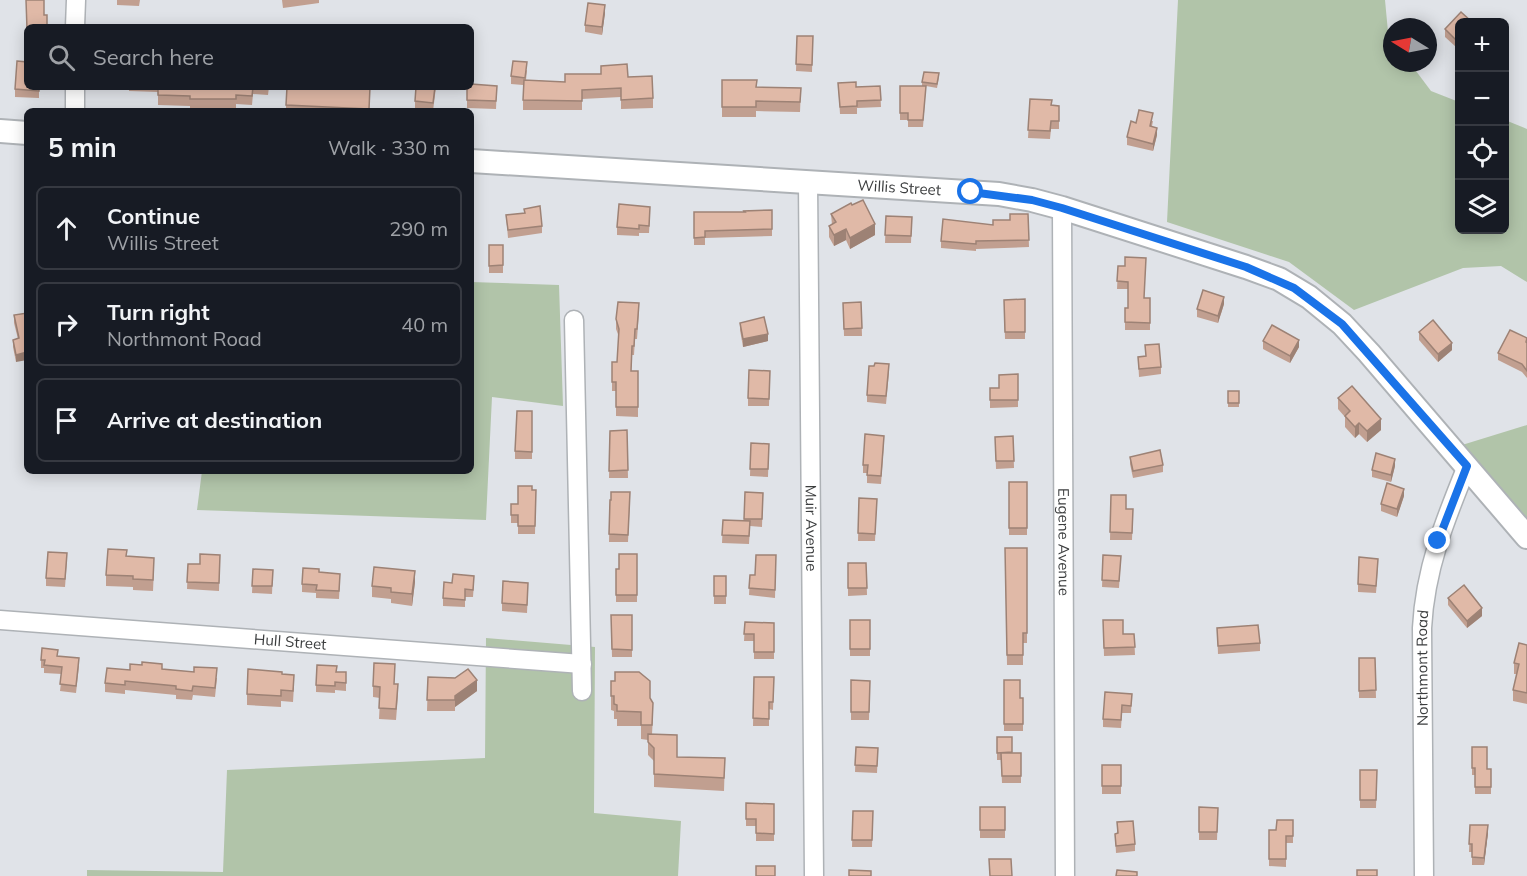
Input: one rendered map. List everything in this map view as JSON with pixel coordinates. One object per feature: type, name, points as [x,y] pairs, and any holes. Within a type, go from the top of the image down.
[{"type":"main road","points":[[0,131],[24,133]]},
{"type":"main road","name":"Willis Street","points":[[474,160],[971,192],[1032,200],[1246,267],[1294,288],[1342,324],[1527,537]]},
{"type":"street","points":[[75,24],[76,0]]},
{"type":"street","points":[[75,90],[75,108]]},
{"type":"street","name":"Muir Avenue","points":[[808,182],[814,876]]},
{"type":"street","name":"Eugene Avenue","points":[[1062,208],[1065,876]]},
{"type":"street","points":[[574,320],[582,691]]},
{"type":"street","name":"Northmont Road","points":[[1424,876],[1422,628],[1424,598],[1438,541],[1467,466]]},
{"type":"street","name":"Hull Street","points":[[0,620],[582,664]]},
{"type":"green space","points":[[1178,0],[1385,0],[1387,18],[1383,18],[1383,72],[1417,72],[1431,91],[1455,100],[1455,234],[1509,234],[1509,122],[1527,129],[1527,282],[1501,266],[1463,268],[1354,310],[1289,262],[1167,222]]},
{"type":"green space","points":[[474,282],[559,285],[563,406],[492,397],[486,520],[197,510],[202,474],[474,474]]},
{"type":"green space","points":[[1527,425],[1527,518],[1462,445]]},
{"type":"green space","points":[[486,638],[595,647],[594,813],[681,821],[678,876],[87,876],[87,870],[223,872],[227,770],[485,758]]},
{"type":"building","points":[[26,0],[44,0],[44,15],[47,15],[47,24],[27,24]]},
{"type":"building","points":[[588,3],[605,5],[602,27],[585,25]]},
{"type":"building","points":[[1461,12],[1468,18],[1455,18]]},
{"type":"building","points":[[1455,18],[1455,39],[1445,29]]},
{"type":"building","points":[[797,36],[813,36],[812,65],[796,64]]},
{"type":"building","points":[[17,61],[24,62],[24,90],[15,89]]},
{"type":"building","points":[[513,61],[527,62],[525,78],[511,76]]},
{"type":"building","points":[[627,64],[628,77],[652,76],[653,98],[621,100],[621,88],[582,90],[582,101],[523,100],[524,80],[565,82],[565,74],[601,74],[601,66]]},
{"type":"building","points":[[924,72],[939,73],[937,84],[922,82]]},
{"type":"building","points":[[722,80],[757,80],[756,87],[801,88],[800,102],[756,101],[756,107],[722,107]]},
{"type":"building","points":[[856,82],[856,87],[880,86],[881,100],[857,101],[857,106],[840,107],[838,83]]},
{"type":"building","points":[[474,84],[497,86],[496,101],[467,100],[467,90],[474,90]]},
{"type":"building","points":[[900,86],[926,86],[923,120],[908,120],[908,113],[900,113]]},
{"type":"building","points":[[158,90],[253,90],[252,96],[236,95],[236,99],[190,99],[190,96],[158,95]]},
{"type":"building","points":[[287,90],[370,90],[369,108],[286,105]]},
{"type":"building","points":[[416,90],[435,90],[433,103],[415,101]]},
{"type":"building","points":[[1030,99],[1052,100],[1051,105],[1059,106],[1059,121],[1051,121],[1050,131],[1028,130]]},
{"type":"building","points":[[1139,110],[1153,113],[1150,126],[1157,128],[1153,144],[1127,137],[1131,121],[1136,123]]},
{"type":"building","points":[[863,200],[875,224],[850,238],[846,229],[834,235],[829,226],[836,222],[831,214],[851,203],[852,205]]},
{"type":"building","points":[[619,204],[650,207],[649,226],[639,225],[639,229],[617,227]]},
{"type":"building","points":[[540,206],[542,226],[508,230],[506,215],[525,213],[524,209]]},
{"type":"building","points":[[772,210],[772,229],[705,231],[705,237],[694,238],[694,212]]},
{"type":"building","points":[[1010,214],[1028,214],[1029,240],[976,241],[976,244],[941,241],[943,219],[993,225],[993,220],[1010,220]]},
{"type":"building","points":[[886,216],[912,217],[911,236],[885,235]]},
{"type":"building","points":[[489,245],[503,245],[503,265],[489,266]]},
{"type":"building","points":[[1125,257],[1146,258],[1144,298],[1150,298],[1150,323],[1125,322],[1125,308],[1128,308],[1128,282],[1117,281],[1118,266],[1125,266]]},
{"type":"building","points":[[1203,290],[1224,297],[1218,316],[1197,309]]},
{"type":"building","points":[[1025,299],[1025,332],[1005,332],[1004,300]]},
{"type":"building","points":[[618,302],[639,303],[637,329],[635,329],[634,346],[632,346],[631,371],[638,371],[638,407],[616,407],[616,382],[612,382],[612,362],[617,362]]},
{"type":"building","points":[[861,302],[862,328],[844,329],[843,303]]},
{"type":"building","points":[[24,313],[24,353],[16,355],[13,340],[19,338],[14,315]]},
{"type":"building","points":[[764,317],[768,334],[743,339],[740,323]]},
{"type":"building","points":[[1433,320],[1452,343],[1438,354],[1419,332]]},
{"type":"building","points":[[1272,325],[1299,340],[1290,356],[1263,341]]},
{"type":"building","points":[[1510,330],[1527,338],[1527,371],[1522,364],[1498,353]]},
{"type":"building","points":[[1159,344],[1161,367],[1139,369],[1138,357],[1146,356],[1145,345]]},
{"type":"building","points":[[875,363],[889,364],[886,396],[867,395],[869,366],[874,366]]},
{"type":"building","points":[[749,370],[770,371],[769,399],[748,398]]},
{"type":"building","points":[[1018,374],[1018,400],[990,400],[990,388],[999,388],[999,375]]},
{"type":"building","points":[[1352,386],[1381,419],[1367,431],[1359,423],[1355,427],[1345,416],[1350,411],[1338,398]]},
{"type":"building","points":[[1228,391],[1239,391],[1239,403],[1228,403]]},
{"type":"building","points":[[517,411],[532,411],[532,452],[515,451]]},
{"type":"building","points":[[627,430],[628,470],[609,471],[610,431]]},
{"type":"building","points":[[865,434],[884,436],[881,476],[867,475],[868,465],[863,465]]},
{"type":"building","points":[[1013,436],[1014,461],[996,461],[995,437]]},
{"type":"building","points":[[751,443],[769,444],[768,469],[750,469]]},
{"type":"building","points":[[1160,450],[1163,465],[1133,471],[1130,457]]},
{"type":"building","points":[[1376,453],[1395,459],[1391,475],[1372,470]]},
{"type":"building","points":[[1009,482],[1027,482],[1027,528],[1009,528]]},
{"type":"building","points":[[1387,483],[1404,489],[1397,509],[1381,504]]},
{"type":"building","points":[[518,486],[532,486],[532,490],[536,490],[535,526],[518,526],[518,515],[511,515],[511,504],[518,504]]},
{"type":"building","points":[[611,492],[630,492],[628,535],[609,534]]},
{"type":"building","points":[[745,492],[763,493],[762,519],[744,519]]},
{"type":"building","points":[[1111,495],[1126,495],[1126,509],[1133,509],[1132,533],[1110,532]]},
{"type":"building","points":[[859,498],[877,499],[875,534],[858,533]]},
{"type":"building","points":[[723,520],[750,521],[749,536],[722,535]]},
{"type":"building","points":[[1005,548],[1027,548],[1027,633],[1023,633],[1023,655],[1007,655]]},
{"type":"building","points":[[108,549],[127,550],[126,556],[154,558],[153,580],[133,579],[133,576],[106,575]]},
{"type":"building","points":[[48,552],[67,553],[65,579],[46,578]]},
{"type":"building","points":[[200,554],[220,555],[219,583],[187,582],[188,564],[200,564]]},
{"type":"building","points":[[619,554],[637,554],[637,595],[616,595],[616,569],[619,569]]},
{"type":"building","points":[[756,555],[776,555],[775,590],[749,588],[750,575],[755,575]]},
{"type":"building","points":[[1103,555],[1121,556],[1119,581],[1102,580]]},
{"type":"building","points":[[1359,557],[1378,559],[1376,586],[1358,584]]},
{"type":"building","points":[[848,563],[866,563],[867,588],[848,588]]},
{"type":"building","points":[[374,567],[415,571],[412,594],[391,592],[391,588],[372,586]]},
{"type":"building","points":[[303,568],[340,574],[339,591],[316,590],[317,585],[302,584]]},
{"type":"building","points":[[253,569],[273,570],[272,586],[252,586]]},
{"type":"building","points":[[453,574],[474,576],[473,590],[465,589],[465,600],[443,598],[444,582],[452,583]]},
{"type":"building","points":[[714,576],[726,576],[726,596],[714,596]]},
{"type":"building","points":[[503,581],[528,583],[527,605],[502,603]]},
{"type":"building","points":[[1464,585],[1482,608],[1467,621],[1448,598]]},
{"type":"building","points":[[611,615],[632,615],[632,650],[612,649]]},
{"type":"building","points":[[850,620],[870,620],[870,649],[850,649]]},
{"type":"building","points":[[1103,620],[1123,620],[1123,634],[1134,634],[1135,647],[1104,648]]},
{"type":"building","points":[[745,622],[774,623],[774,652],[754,652],[754,634],[744,634]]},
{"type":"building","points":[[1258,625],[1260,643],[1218,646],[1217,628]]},
{"type":"building","points":[[1519,643],[1527,645],[1527,693],[1513,690],[1519,664],[1514,663]]},
{"type":"building","points":[[42,648],[58,650],[57,656],[79,658],[76,686],[60,684],[62,667],[44,665],[45,660],[41,660]]},
{"type":"building","points":[[1359,658],[1375,658],[1376,690],[1359,691]]},
{"type":"building","points":[[142,662],[162,664],[162,669],[194,672],[194,667],[217,668],[215,688],[193,686],[192,691],[176,689],[176,686],[125,681],[125,685],[105,683],[107,668],[130,670],[130,664],[142,665]]},
{"type":"building","points":[[374,663],[395,664],[394,684],[398,684],[396,709],[379,708],[380,687],[373,686]]},
{"type":"building","points":[[317,665],[337,666],[336,672],[346,672],[346,683],[335,682],[335,686],[316,685]]},
{"type":"building","points":[[248,669],[294,675],[293,691],[281,690],[281,696],[247,694]]},
{"type":"building","points":[[468,669],[477,680],[455,696],[455,700],[427,700],[428,677],[455,678]]},
{"type":"building","points":[[615,672],[639,672],[650,681],[650,698],[653,703],[652,725],[641,725],[641,712],[617,711],[614,696],[611,696],[611,681],[615,681]]},
{"type":"building","points":[[754,677],[774,677],[773,702],[769,702],[769,719],[753,718]]},
{"type":"building","points":[[851,680],[870,681],[869,712],[851,712]]},
{"type":"building","points":[[1004,680],[1020,680],[1023,724],[1004,724]]},
{"type":"building","points":[[1105,692],[1132,694],[1131,706],[1122,705],[1121,720],[1103,719]]},
{"type":"building","points":[[648,734],[677,735],[677,757],[725,758],[724,778],[654,774],[654,748],[648,742]]},
{"type":"building","points":[[997,737],[1012,737],[1012,752],[997,753]]},
{"type":"building","points":[[856,747],[878,748],[877,766],[855,765]]},
{"type":"building","points":[[1472,747],[1487,747],[1487,769],[1491,769],[1491,787],[1475,787]]},
{"type":"building","points":[[1001,753],[1021,753],[1021,776],[1002,776]]},
{"type":"building","points":[[1102,765],[1121,765],[1121,786],[1102,786]]},
{"type":"building","points":[[1360,770],[1377,770],[1376,800],[1360,800]]},
{"type":"building","points":[[746,803],[774,804],[774,834],[756,833],[756,819],[746,819]]},
{"type":"building","points":[[980,807],[1005,807],[1005,830],[980,830]]},
{"type":"building","points":[[1199,807],[1218,808],[1217,832],[1199,832]]},
{"type":"building","points":[[853,811],[873,811],[872,840],[852,840]]},
{"type":"building","points":[[1277,820],[1293,820],[1293,836],[1286,836],[1286,859],[1269,859],[1269,830],[1276,830]]},
{"type":"building","points":[[1133,821],[1135,844],[1116,846],[1117,822]]},
{"type":"building","points":[[1470,825],[1488,825],[1484,858],[1472,857],[1472,844],[1469,844]]},
{"type":"building","points":[[989,859],[1011,859],[1012,876],[990,876]]},
{"type":"building","points":[[756,866],[775,866],[775,876],[756,876]]},
{"type":"building","points":[[849,870],[871,871],[871,876],[849,876]]},
{"type":"building","points":[[1117,870],[1137,872],[1137,876],[1116,876]]},
{"type":"building","points":[[1357,870],[1377,870],[1377,876],[1357,876]]},
{"type":"route","points":[[971,192],[1032,200],[1246,267],[1279,279],[1328,311],[1369,353],[1467,466],[1438,541]]}]
